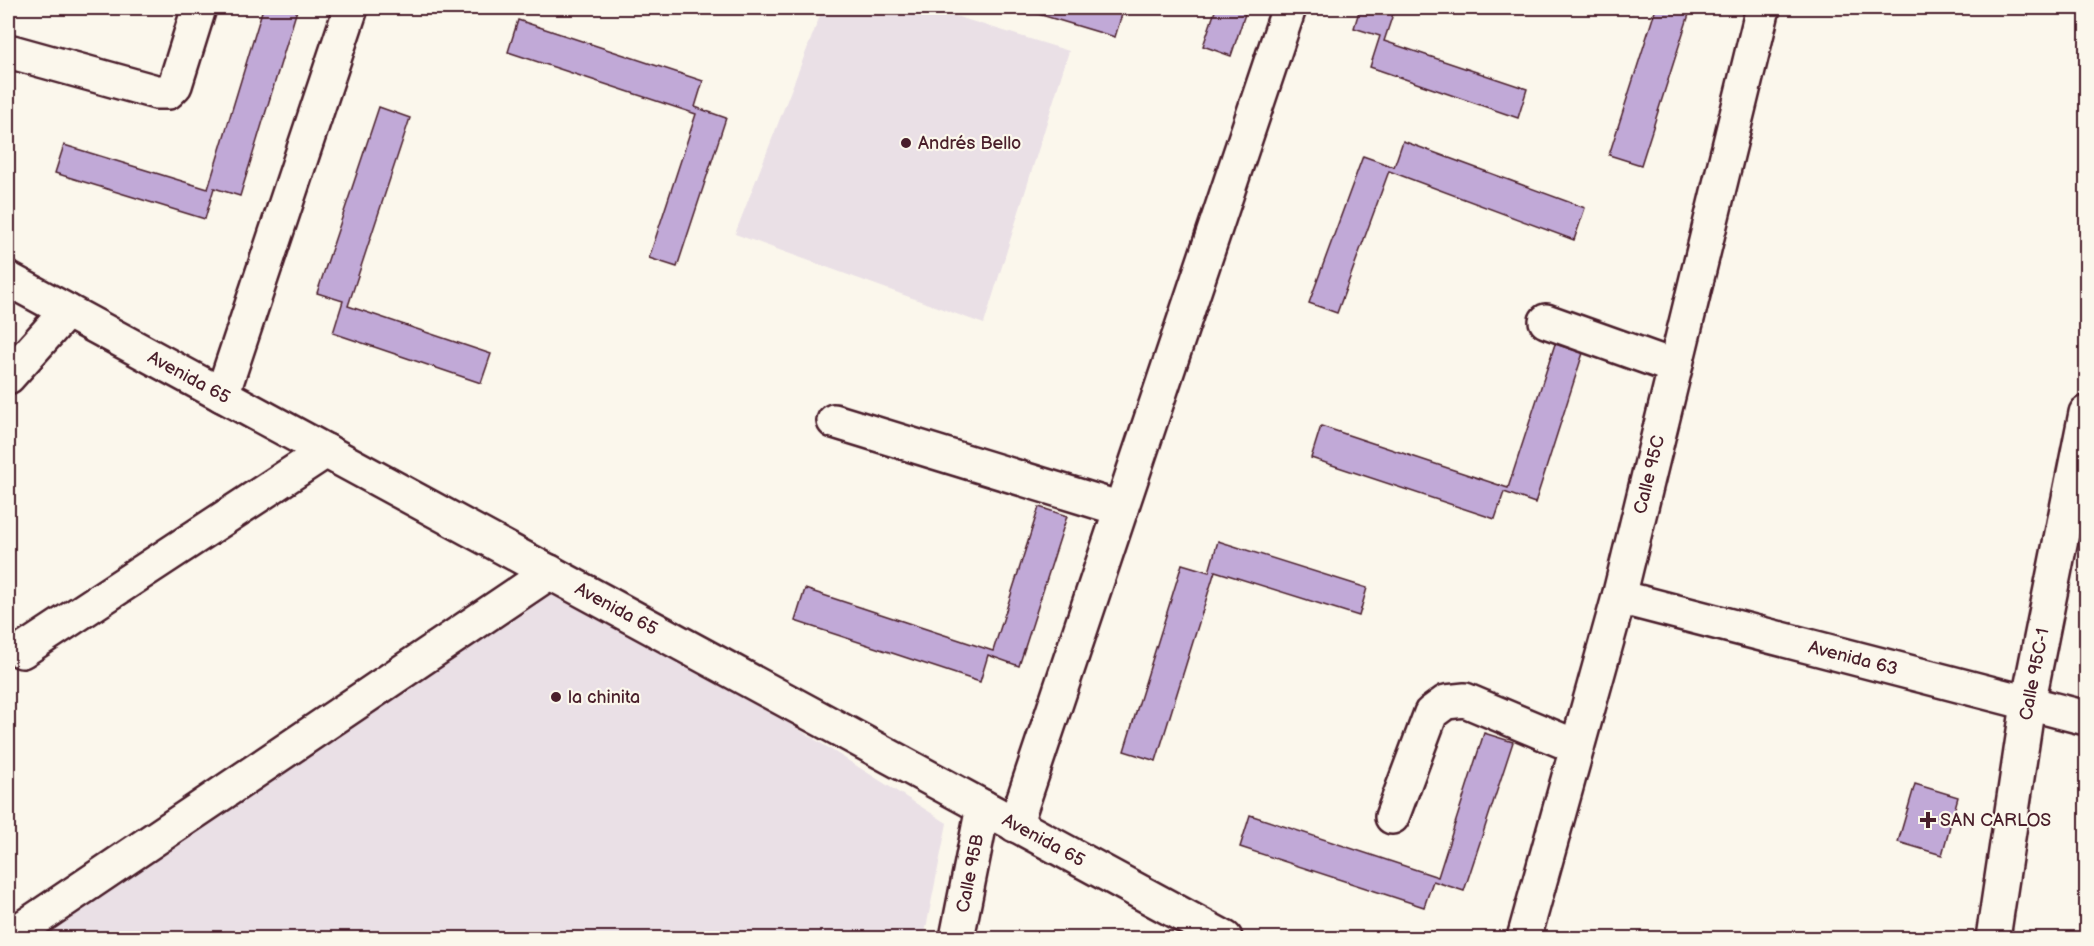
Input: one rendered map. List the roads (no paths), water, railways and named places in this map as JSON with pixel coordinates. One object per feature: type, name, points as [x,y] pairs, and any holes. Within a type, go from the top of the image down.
[{"type":"street","points":[[12,52],[156,92],[168,92],[175,85],[199,8]]},
{"type":"street","points":[[222,395],[351,8]]},
{"type":"street","points":[[1015,825],[1289,8]]},
{"type":"street","name":"Calle 95C","points":[[1524,939],[1619,597],[1762,8]]},
{"type":"street","name":"Avenida 65","points":[[8,279],[1225,939]]},
{"type":"street","points":[[8,377],[67,311]]},
{"type":"street","points":[[1546,321],[1675,367]]},
{"type":"street","name":"Calle 95C-1","points":[[1993,939],[2028,704],[2086,412]]},
{"type":"street","points":[[834,421],[1121,509]]},
{"type":"street","points":[[22,651],[326,451]]},
{"type":"street","points":[[8,939],[550,572]]},
{"type":"street","name":"Avenida 63","points":[[1619,597],[2086,718]]},
{"type":"street","points":[[1392,817],[1431,712],[1446,702],[1465,700],[1577,747]]},
{"type":"street","name":"Calle 95B","points":[[957,939],[983,807]]},
{"type":"place","name":"Andrés Bello","points":[[906,143]]},
{"type":"place","name":"la chinita","points":[[556,697]]},
{"type":"place","name":"SAN CARLOS","points":[[1928,820]]}]
